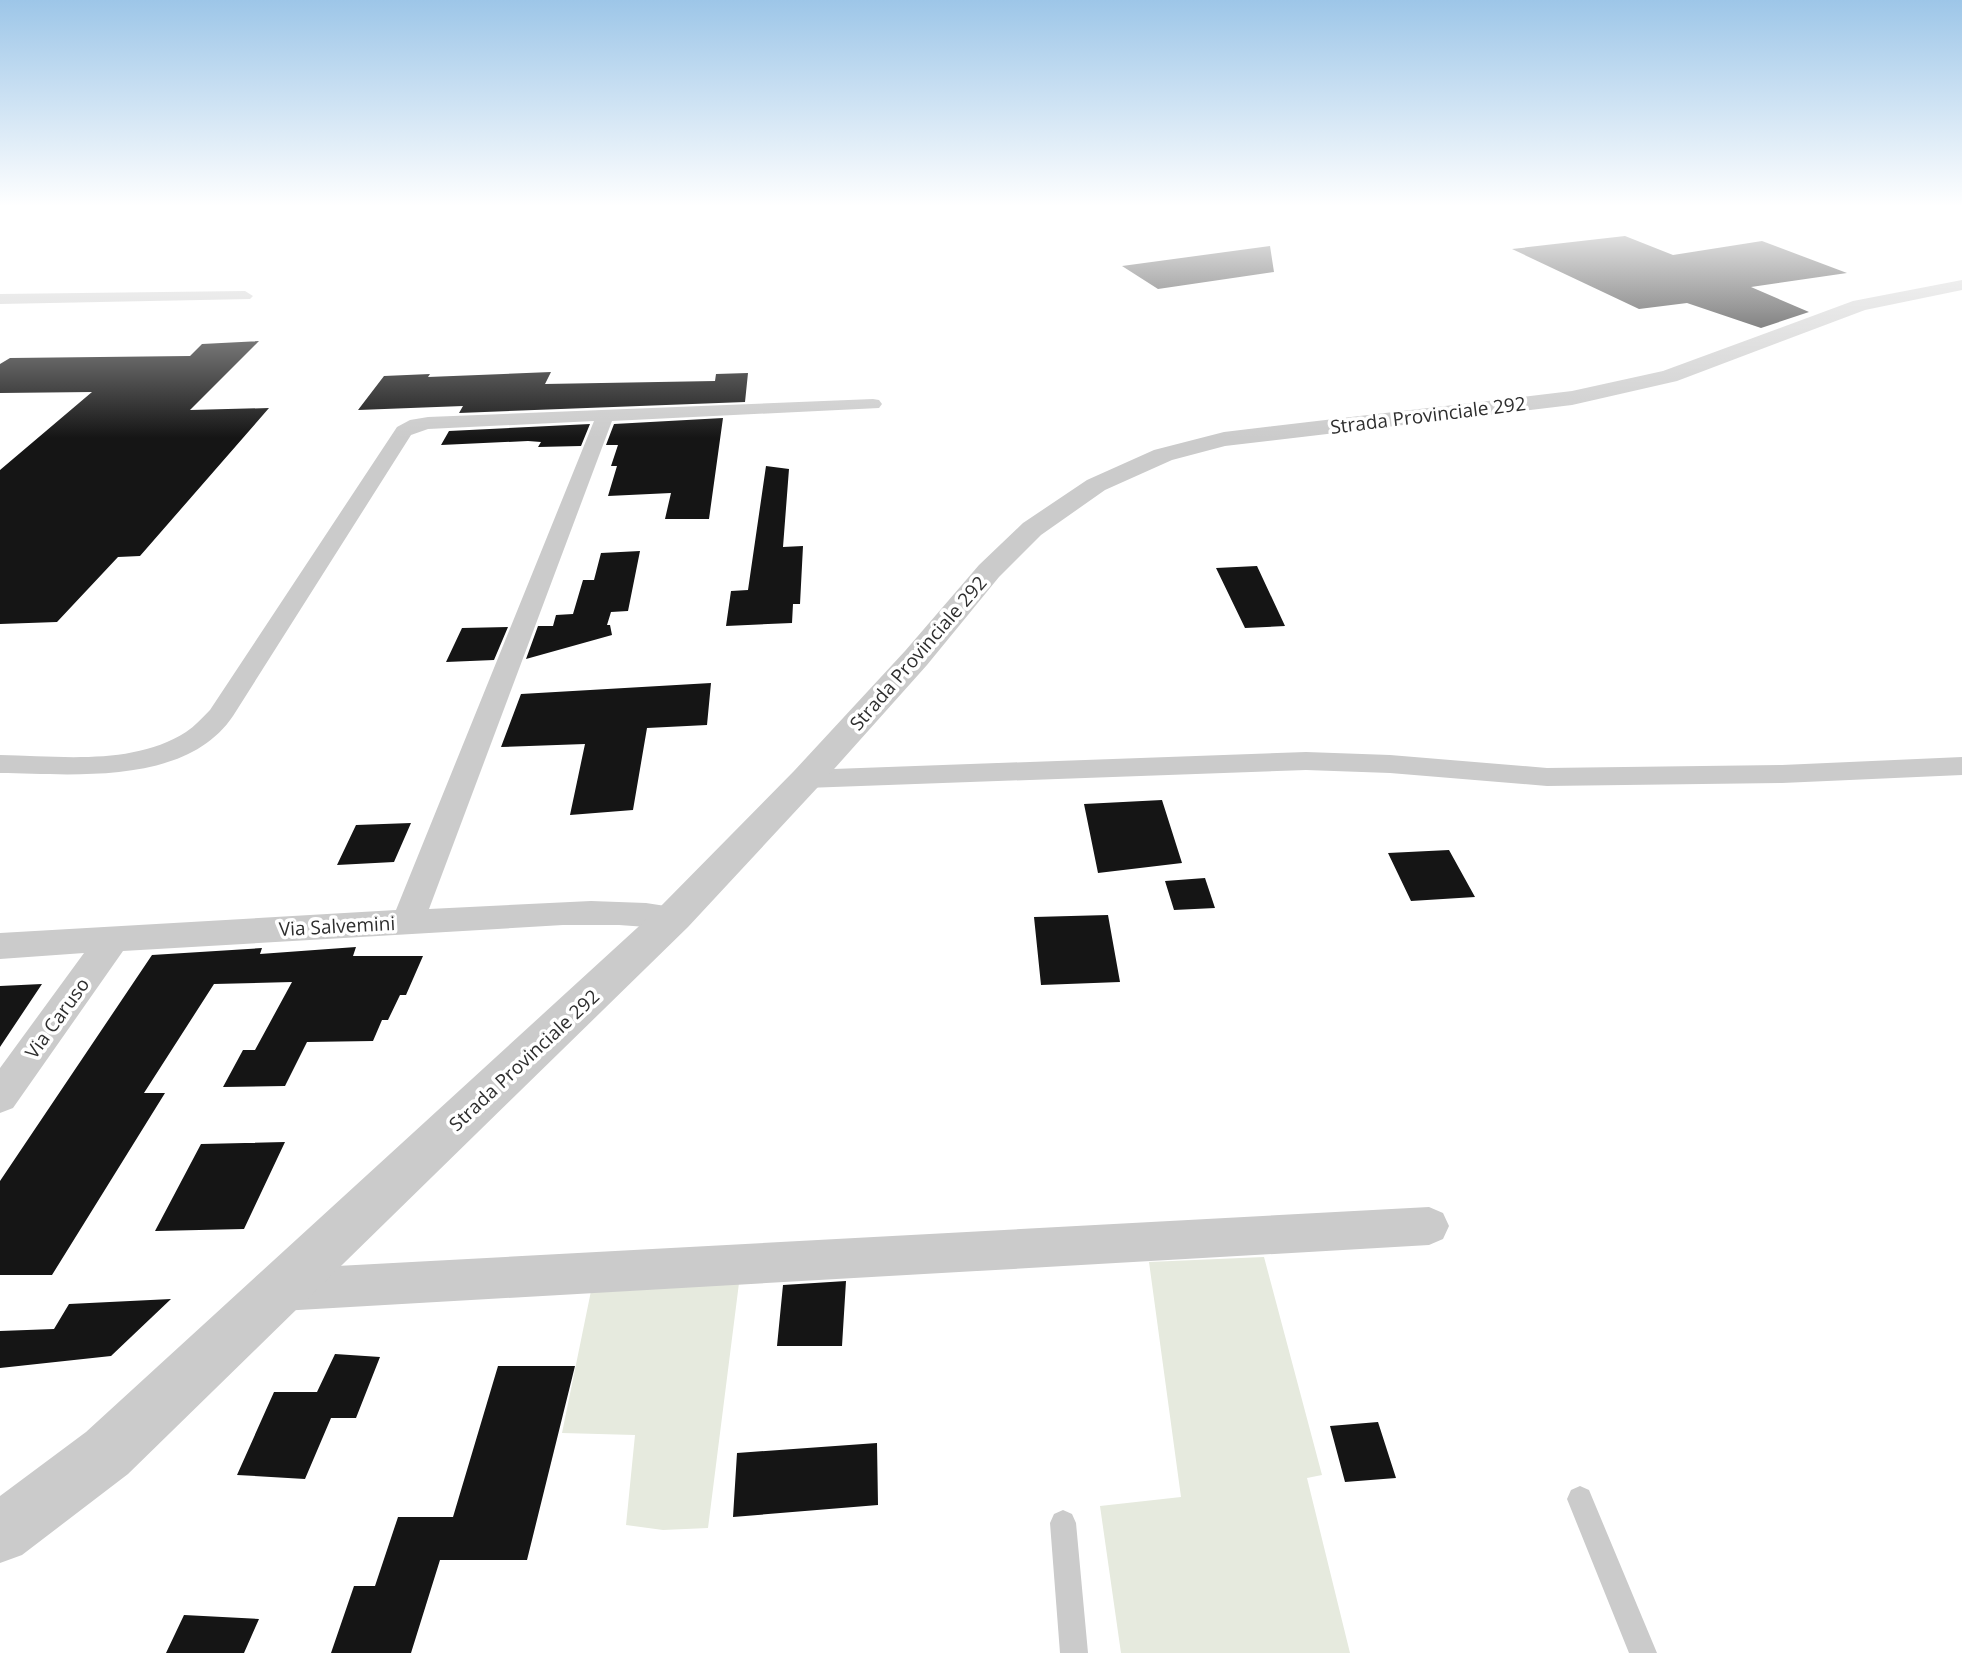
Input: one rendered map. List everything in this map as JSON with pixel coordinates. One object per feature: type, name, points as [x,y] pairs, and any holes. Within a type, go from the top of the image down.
[{"type":"street","name":"Strada Provinciale 292","points":[[0,1533],[107,1453],[674,918],[916,658],[989,571],[1032,530],[1096,485],[1163,455],[1224,439],[1572,398],[1618,390],[1669,376],[1860,305],[1962,285]]},
{"type":"street","points":[[0,299],[245,296]]},
{"type":"street","points":[[0,764],[98,764],[139,760],[171,750],[197,737],[220,716],[409,428],[428,423],[873,404]]},
{"type":"street","points":[[408,921],[605,416]]},
{"type":"street","points":[[806,779],[1306,761],[1390,764],[1547,777],[1782,774],[1962,766]]},
{"type":"street","name":"Via Salvemini","points":[[0,946],[408,921],[640,913],[674,918]]},
{"type":"street","name":"Via Caruso","points":[[0,1097],[113,939]]},
{"type":"street","points":[[280,1290],[1429,1226]]},
{"type":"lane","points":[[1580,1499],[1643,1653]]},
{"type":"lane","points":[[1063,1523],[1074,1653]]},
{"type":"shaded area","points":[[1264,1257],[1322,1475],[1307,1478],[1350,1653],[1121,1653],[1100,1506],[1181,1497],[1149,1262]]},
{"type":"shaded area","points":[[739,1283],[708,1528],[663,1530],[626,1525],[635,1435],[562,1433],[591,1291]]},
{"type":"building","points":[[1150,284],[1191,284],[1158,289]]},
{"type":"building","points":[[1586,284],[1771,284],[1751,287],[1809,312],[1761,328],[1687,303],[1639,309]]},
{"type":"building","points":[[259,341],[190,410],[269,408],[140,556],[118,557],[57,622],[0,624],[0,470],[92,392],[0,393],[0,364],[10,358],[190,356],[202,344]]},
{"type":"building","points":[[551,372],[545,384],[715,381],[716,374],[748,373],[745,402],[459,413],[463,406],[358,410],[384,376]]},
{"type":"building","points":[[723,418],[709,519],[665,519],[671,493],[608,496],[617,466],[611,466],[618,445],[606,445],[614,424]]},
{"type":"building","points":[[590,424],[581,446],[538,447],[541,442],[528,441],[441,445],[449,431]]},
{"type":"building","points":[[766,466],[789,469],[783,547],[803,546],[800,604],[793,604],[792,623],[726,626],[731,591],[748,590]]},
{"type":"building","points":[[640,551],[628,611],[611,612],[607,625],[610,625],[612,635],[526,659],[538,626],[553,626],[556,615],[573,614],[583,580],[594,580],[601,553]]},
{"type":"building","points":[[1257,566],[1285,626],[1245,628],[1216,568]]},
{"type":"building","points":[[508,627],[494,660],[446,662],[462,628]]},
{"type":"building","points":[[711,683],[707,725],[647,728],[633,810],[570,815],[585,744],[501,747],[521,694]]},
{"type":"building","points":[[1162,800],[1182,863],[1098,873],[1084,804]]},
{"type":"building","points":[[411,823],[394,862],[337,865],[356,825]]},
{"type":"building","points":[[1449,850],[1475,897],[1411,901],[1388,853]]},
{"type":"building","points":[[1205,878],[1215,908],[1174,910],[1165,881]]},
{"type":"building","points":[[1108,915],[1120,982],[1041,985],[1034,917]]},
{"type":"building","points":[[356,947],[353,956],[423,956],[406,995],[400,995],[388,1020],[382,1020],[373,1041],[307,1042],[285,1086],[223,1087],[243,1050],[255,1050],[292,982],[214,984],[144,1093],[165,1093],[52,1275],[0,1275],[0,1181],[152,955],[262,948],[260,954]]},
{"type":"building","points":[[42,984],[0,1047],[0,986]]},
{"type":"building","points":[[285,1142],[244,1229],[155,1231],[201,1144]]},
{"type":"building","points":[[846,1281],[842,1346],[777,1346],[783,1285]]},
{"type":"building","points":[[171,1299],[111,1356],[0,1368],[0,1331],[54,1329],[69,1304]]},
{"type":"building","points":[[335,1354],[380,1357],[356,1418],[331,1418],[305,1479],[237,1475],[274,1392],[317,1392]]},
{"type":"building","points":[[498,1366],[575,1366],[527,1560],[440,1560],[411,1653],[331,1653],[354,1586],[375,1586],[398,1517],[453,1517]]},
{"type":"building","points":[[1378,1422],[1396,1478],[1345,1482],[1330,1426]]},
{"type":"building","points":[[877,1443],[878,1505],[733,1517],[737,1453]]},
{"type":"building","points":[[184,1615],[259,1619],[244,1653],[166,1653]]}]
